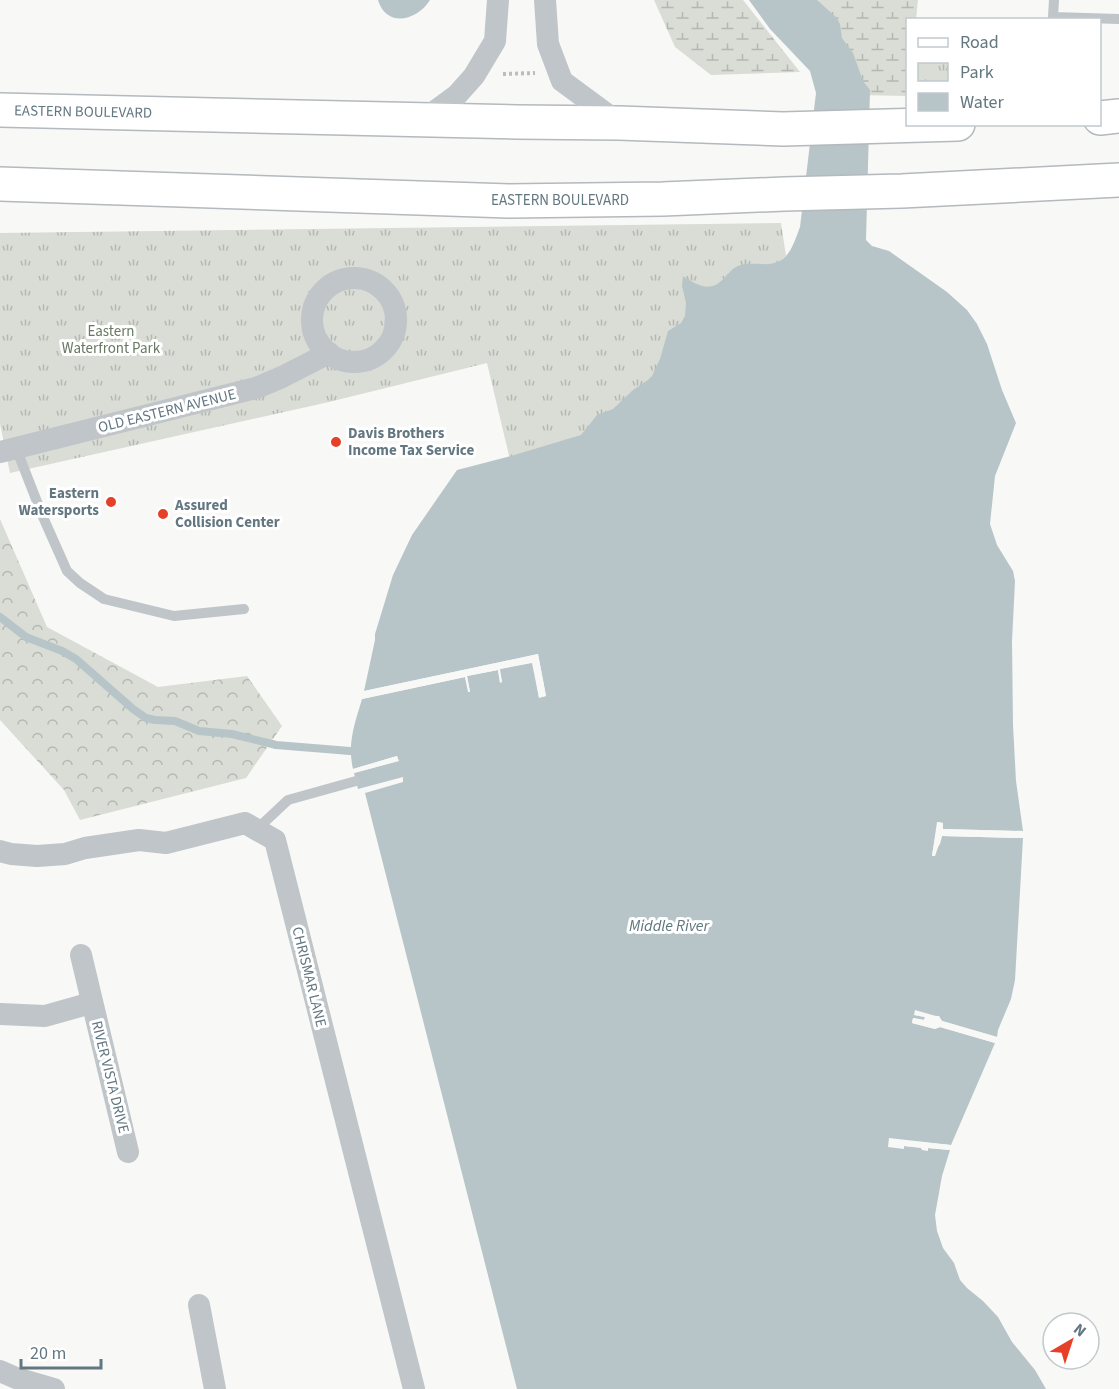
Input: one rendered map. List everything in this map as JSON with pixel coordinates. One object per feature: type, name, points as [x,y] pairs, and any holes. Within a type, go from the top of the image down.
[{"type":"main road","name":"EASTERN BOULEVARD","points":[[0,111],[620,123],[783,129],[919,126]]},
{"type":"main road","points":[[1101,118],[1119,116]]},
{"type":"main road","name":"EASTERN BOULEVARD","points":[[0,184],[509,201],[663,199],[902,191],[1119,180]]},
{"type":"street","points":[[423,120],[457,95],[474,76],[495,41],[498,0]]},
{"type":"street","points":[[545,0],[548,44],[562,81],[620,123]]},
{"type":"street","name":"OLD EASTERN AVENUE","points":[[8,450],[256,388],[329,353]]},
{"type":"street","points":[[0,851],[37,856],[65,854],[140,840],[166,843],[245,823],[257,830]]},
{"type":"street","name":"CHRISMAR LANE","points":[[257,830],[275,840],[414,1389]]},
{"type":"street","name":"RIVER VISTA DRIVE","points":[[81,955],[128,1152]]},
{"type":"street","name":"RIVER VISTA DRIVE","points":[[0,1014],[45,1016],[92,1003]]},
{"type":"street","points":[[199,1305],[215,1389]]},
{"type":"street","points":[[0,1371],[54,1389]]},
{"type":"lane","points":[[1054,0],[1053,17],[1086,18]]},
{"type":"lane","points":[[1101,18],[1119,19]]},
{"type":"lane","points":[[8,450],[43,517],[67,571],[80,583],[104,599],[174,616],[244,609]]},
{"type":"lane","points":[[257,830],[288,800],[356,781]]},
{"type":"path","points":[[493,74],[542,73]]},
{"type":"green space","points":[[654,0],[743,0],[800,72],[711,75],[675,47]]},
{"type":"green space","points":[[800,0],[918,0],[916,18],[906,18],[906,96],[858,95]]},
{"type":"green space","name":"Eastern Waterfront Park","points":[[781,223],[786,256],[743,291],[650,380],[614,419],[532,462],[511,464],[487,363],[329,402],[10,473],[0,424],[0,233]]},
{"type":"green space","points":[[0,519],[47,627],[158,687],[247,676],[282,726],[246,778],[80,820],[64,790],[0,720]]},
{"type":"water","points":[[378,0],[430,0],[418,13],[410,17],[395,18],[382,9]]},
{"type":"water","name":"Middle River","points":[[749,0],[817,0],[837,18],[842,38],[853,53],[863,81],[870,90],[866,240],[872,246],[889,251],[947,292],[967,310],[987,344],[1016,423],[995,476],[990,524],[997,545],[1013,571],[1015,581],[1012,641],[1013,725],[1016,781],[1023,831],[942,829],[943,823],[938,822],[932,855],[940,844],[942,836],[1023,838],[1015,980],[1011,999],[997,1037],[942,1021],[939,1016],[914,1015],[925,1017],[924,1020],[913,1018],[912,1023],[935,1029],[940,1027],[995,1043],[951,1145],[890,1139],[889,1147],[950,1150],[942,1176],[935,1215],[937,1231],[943,1248],[954,1263],[960,1280],[998,1317],[1012,1342],[1035,1370],[1046,1389],[517,1389],[365,793],[403,782],[403,777],[358,789],[354,773],[398,761],[397,756],[353,769],[351,760],[354,725],[362,699],[465,677],[470,692],[467,676],[498,670],[500,682],[502,682],[499,669],[533,662],[539,697],[546,696],[538,654],[364,691],[375,634],[393,575],[412,535],[457,470],[581,435],[597,415],[613,409],[633,390],[648,380],[660,359],[668,331],[681,323],[685,316],[683,276],[694,283],[709,287],[719,283],[736,267],[747,264],[770,264],[783,259],[788,254],[800,227],[816,93],[810,71],[770,29]]},
{"type":"pier","points":[[538,654],[546,696],[539,698],[532,663],[500,669],[502,682],[500,683],[498,670],[467,676],[470,692],[468,692],[465,677],[362,699],[363,696],[533,659],[543,694],[536,657],[363,694],[364,691]]},
{"type":"pier","points":[[397,756],[399,761],[354,773],[353,769]]},
{"type":"pier","points":[[937,822],[943,823],[943,829],[1023,831],[1023,834],[942,832],[939,830],[937,845],[941,833],[1023,835],[1023,838],[942,836],[935,856],[932,856]]},
{"type":"pier","points":[[915,1010],[939,1017],[942,1021],[997,1037],[995,1043],[940,1027],[935,1029],[912,1023],[913,1018],[924,1020],[925,1017],[914,1015]],"holes":[[[928,1017],[937,1019],[941,1024],[935,1026],[925,1023]]]},
{"type":"pier","points":[[889,1138],[951,1145],[950,1150],[928,1148],[928,1151],[904,1146],[904,1149],[888,1147]]},
{"type":"waterway","points":[[0,617],[26,637],[76,659],[146,718],[175,721],[199,731],[232,734],[276,745],[350,751]]},
{"type":"place","name":"Davis Brothers Income Tax Service","points":[[336,442]]},
{"type":"place","name":"Eastern Watersports","points":[[111,502]]},
{"type":"place","name":"Assured Collision Center","points":[[163,514]]}]
